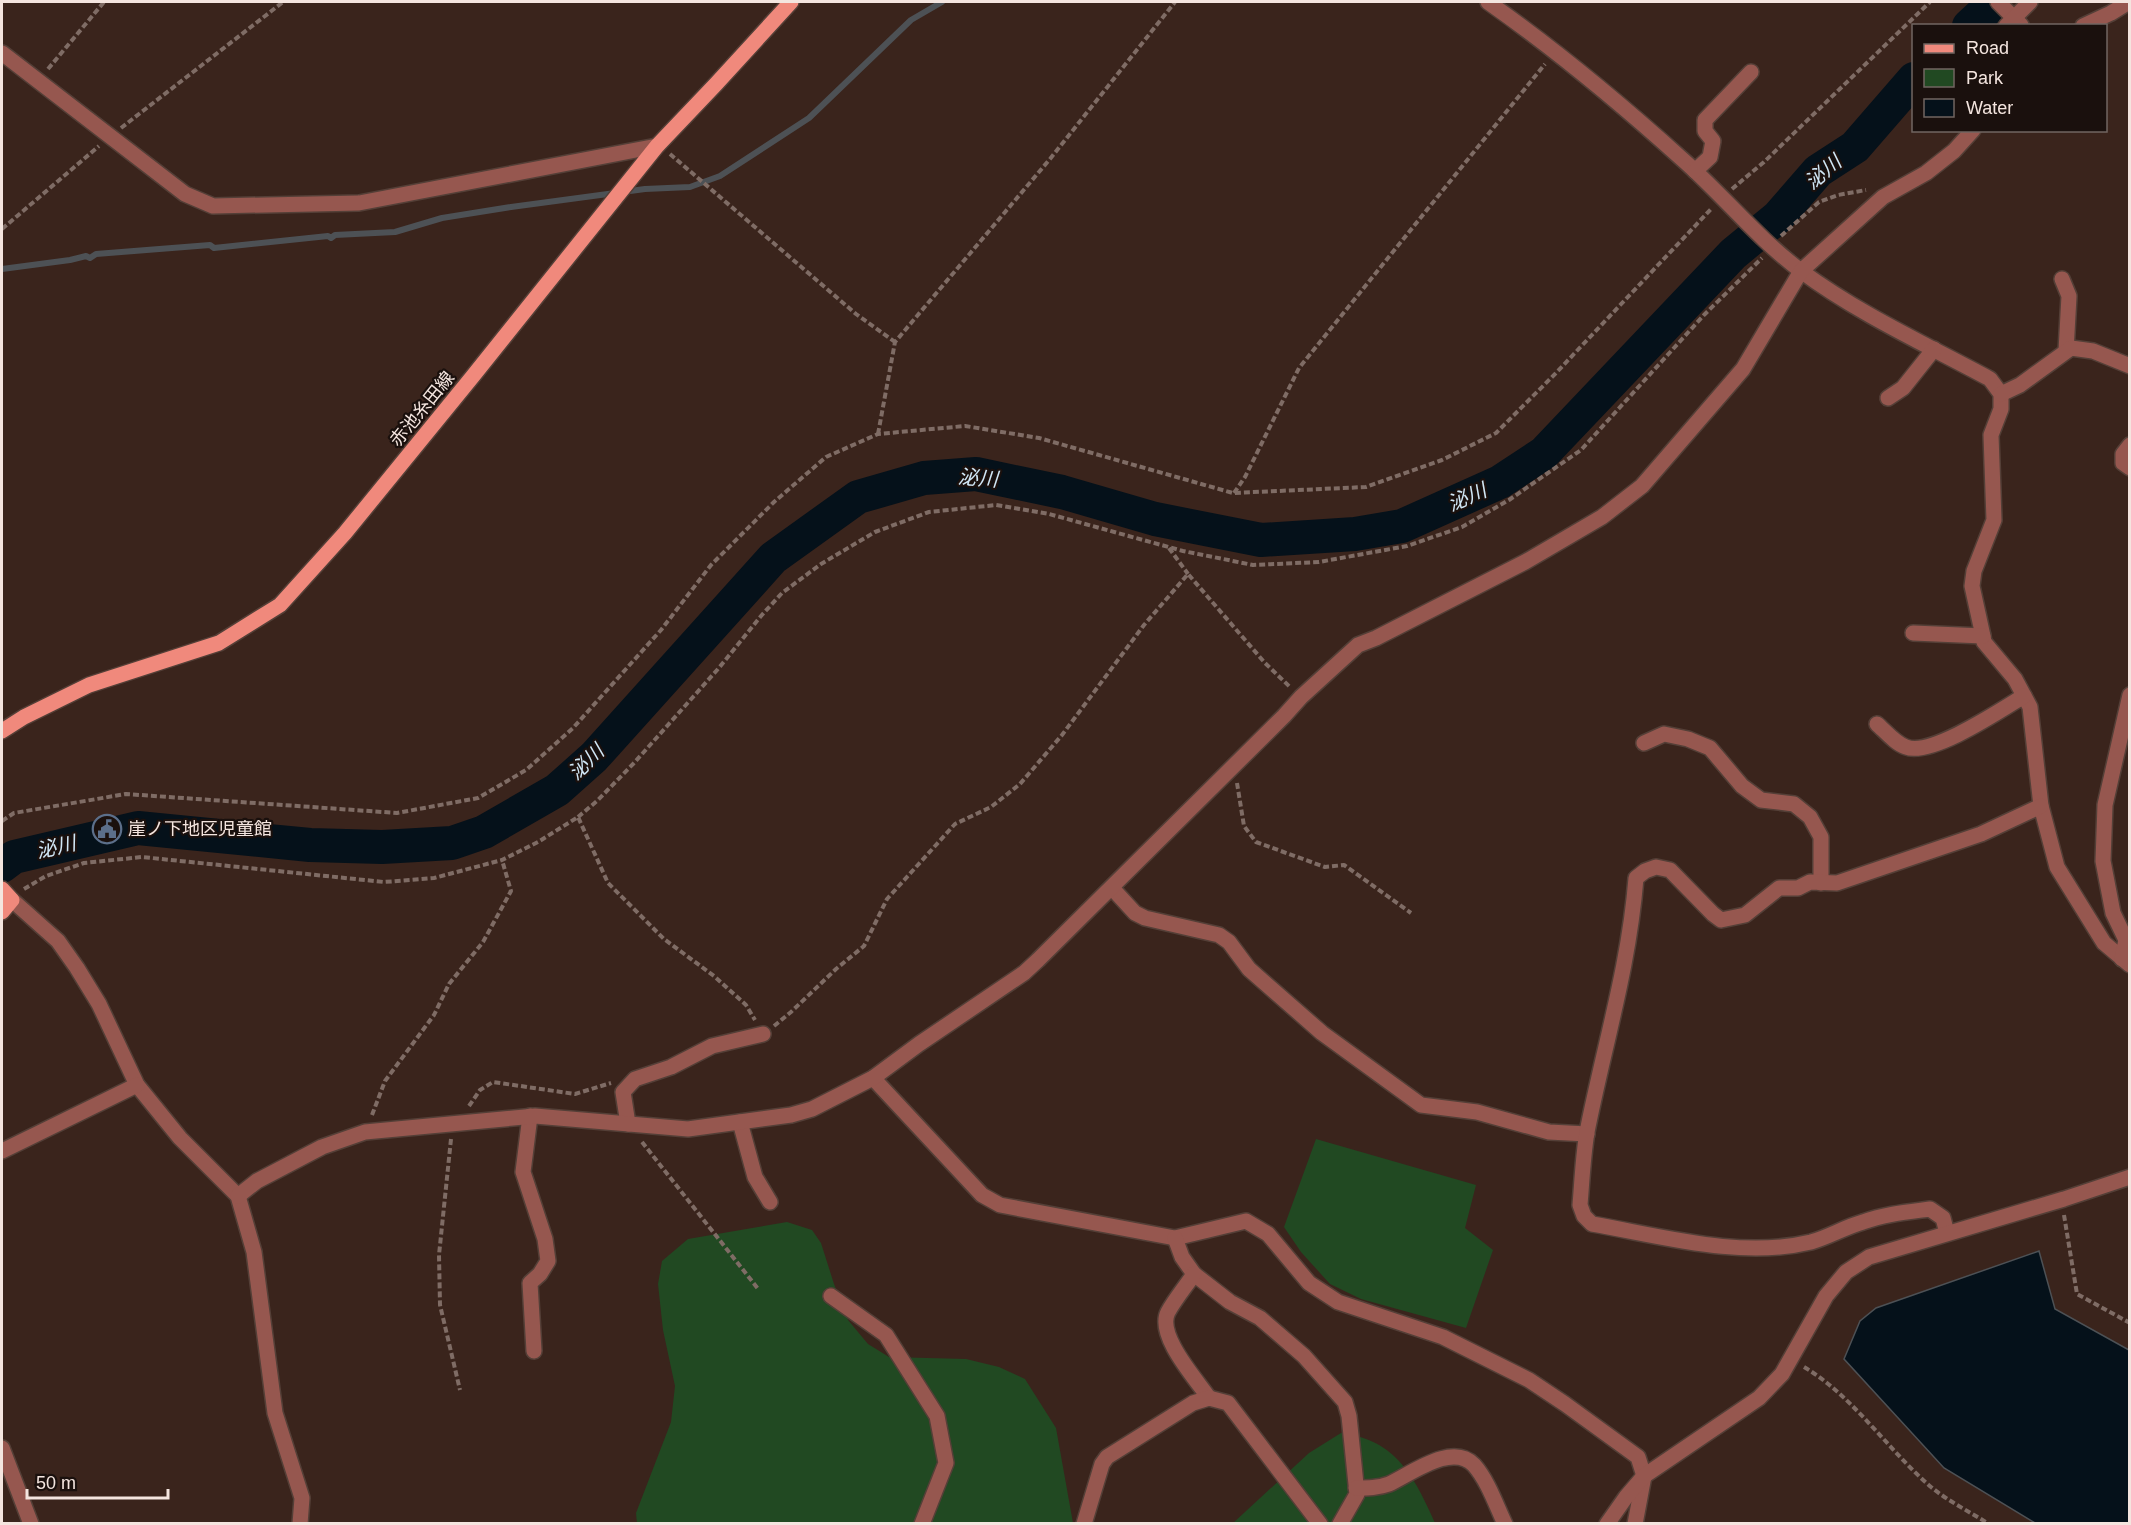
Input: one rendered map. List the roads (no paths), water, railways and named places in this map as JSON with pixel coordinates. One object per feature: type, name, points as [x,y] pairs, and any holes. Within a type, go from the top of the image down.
[{"type":"main road","name":"赤池糸田線","points":[[2,731],[24,717],[89,685],[219,643],[280,605],[368,505],[657,146],[791,2]]},
{"type":"main road","points":[[2,912],[6,893]]},
{"type":"street","points":[[1488,2],[1555,50],[1695,171],[1769,246],[1801,271],[1842,298],[1990,379],[2001,394],[2001,408],[1991,435],[1994,520],[1974,571],[1972,585],[1984,642],[2015,679],[2030,707],[2041,806],[2057,867],[2104,943],[2126,962]]},
{"type":"street","points":[[2010,17],[2030,2]]},
{"type":"street","points":[[2087,24],[2128,2]]},
{"type":"street","points":[[2,53],[185,194],[213,206],[359,203],[657,146]]},
{"type":"street","points":[[1695,171],[1710,157],[1713,141],[1705,131],[1705,120],[1751,72]]},
{"type":"street","points":[[238,1196],[257,1181],[322,1147],[371,1131],[530,1116],[688,1129],[791,1115],[812,1109],[873,1078],[1024,973],[1112,888],[1301,697],[1358,645],[1525,562],[1602,517],[1642,486],[1743,369],[1801,271],[1883,197],[1926,173],[1954,151],[1971,132]]},
{"type":"street","points":[[2062,279],[2069,296],[2066,351]]},
{"type":"street","points":[[2001,394],[2020,384],[2071,348],[2093,351],[2130,366]]},
{"type":"street","points":[[1888,398],[1904,388],[1934,349]]},
{"type":"street","points":[[2130,445],[2122,454],[2123,463],[2130,468]]},
{"type":"street","points":[[1914,633],[1983,636]]},
{"type":"street","points":[[2126,962],[2126,940],[2113,913],[2103,861],[2105,805],[2130,694]]},
{"type":"street","points":[[1877,724],[1905,747],[1921,750],[1970,729],[2024,696]]},
{"type":"street","points":[[1644,743],[1665,734],[1688,739],[1710,748],[1742,786],[1761,800],[1794,804],[1810,817],[1821,837],[1821,882]]},
{"type":"street","points":[[1947,1233],[1943,1218],[1930,1209],[1888,1214],[1811,1242],[1770,1247],[1719,1247],[1592,1224],[1584,1216],[1580,1205],[1587,1134],[1618,998],[1632,918],[1636,878],[1656,867],[1670,870],[1721,920],[1745,915],[1779,888],[1798,888],[1810,882],[1837,883],[1970,838],[2041,806]]},
{"type":"street","points":[[1112,888],[1135,913],[1145,918],[1219,935],[1229,942],[1249,969],[1272,991],[1322,1033],[1420,1105],[1477,1112],[1549,1132],[1587,1134]]},
{"type":"street","points":[[6,893],[58,940],[99,1004],[137,1085],[180,1138],[238,1196],[254,1252],[275,1413],[302,1498],[300,1524]]},
{"type":"street","points":[[628,1124],[623,1092],[635,1078],[671,1067],[712,1046],[763,1034]]},
{"type":"street","points":[[873,1078],[982,1194],[1000,1204],[1175,1238],[1246,1221],[1268,1234],[1309,1283],[1338,1302],[1443,1337],[1529,1380],[1638,1457],[1644,1476],[1635,1524]]},
{"type":"street","points":[[2,1151],[137,1085]]},
{"type":"street","points":[[530,1116],[523,1172],[544,1239],[548,1261],[540,1274],[530,1283],[534,1351]]},
{"type":"street","points":[[740,1122],[755,1177],[770,1202]]},
{"type":"street","points":[[1607,1524],[1644,1476],[1760,1398],[1782,1374],[1827,1296],[1846,1272],[1869,1257],[2130,1178]]},
{"type":"street","points":[[1175,1238],[1182,1257],[1194,1274],[1230,1302],[1260,1318],[1304,1356],[1344,1402],[1349,1416],[1357,1494],[1340,1524]]},
{"type":"street","points":[[1194,1274],[1166,1314],[1165,1325],[1168,1338],[1209,1398]]},
{"type":"street","points":[[831,1296],[886,1335],[936,1416],[946,1462],[922,1524]]},
{"type":"street","points":[[1084,1524],[1102,1464],[1107,1457],[1193,1403],[1209,1398],[1228,1403],[1320,1524]]},
{"type":"street","points":[[2,1448],[31,1524]]},
{"type":"street","points":[[1356,1488],[1375,1488],[1388,1484],[1432,1461],[1460,1457],[1473,1464],[1481,1475],[1505,1524]]},
{"type":"water","points":[[2039,1251],[2055,1309],[2129,1350],[2129,1523],[2035,1523],[1944,1468],[1844,1359],[1860,1321],[1876,1308]]},
{"type":"waterway","points":[[2,269],[86,256],[90,258],[96,254],[210,245],[214,248],[328,236],[331,238],[335,235],[395,232],[442,218],[511,207],[645,189],[690,187],[720,176],[809,118],[911,20],[942,2]]},
{"type":"waterway","name":"泌川","points":[[1971,24],[1995,2]]},
{"type":"waterway","name":"泌川","points":[[2,866],[14,857],[138,828],[310,845],[382,847],[452,843],[484,832],[557,790],[594,757],[773,558],[858,497],[924,478],[976,474],[1062,492],[1155,519],[1261,540],[1355,534],[1402,526],[1500,482],[1544,453],[1733,254],[1778,217],[1818,171],[1855,147],[1912,81]]},
{"type":"place","name":"崖ノ下地区児童館","points":[[107,829]]}]
